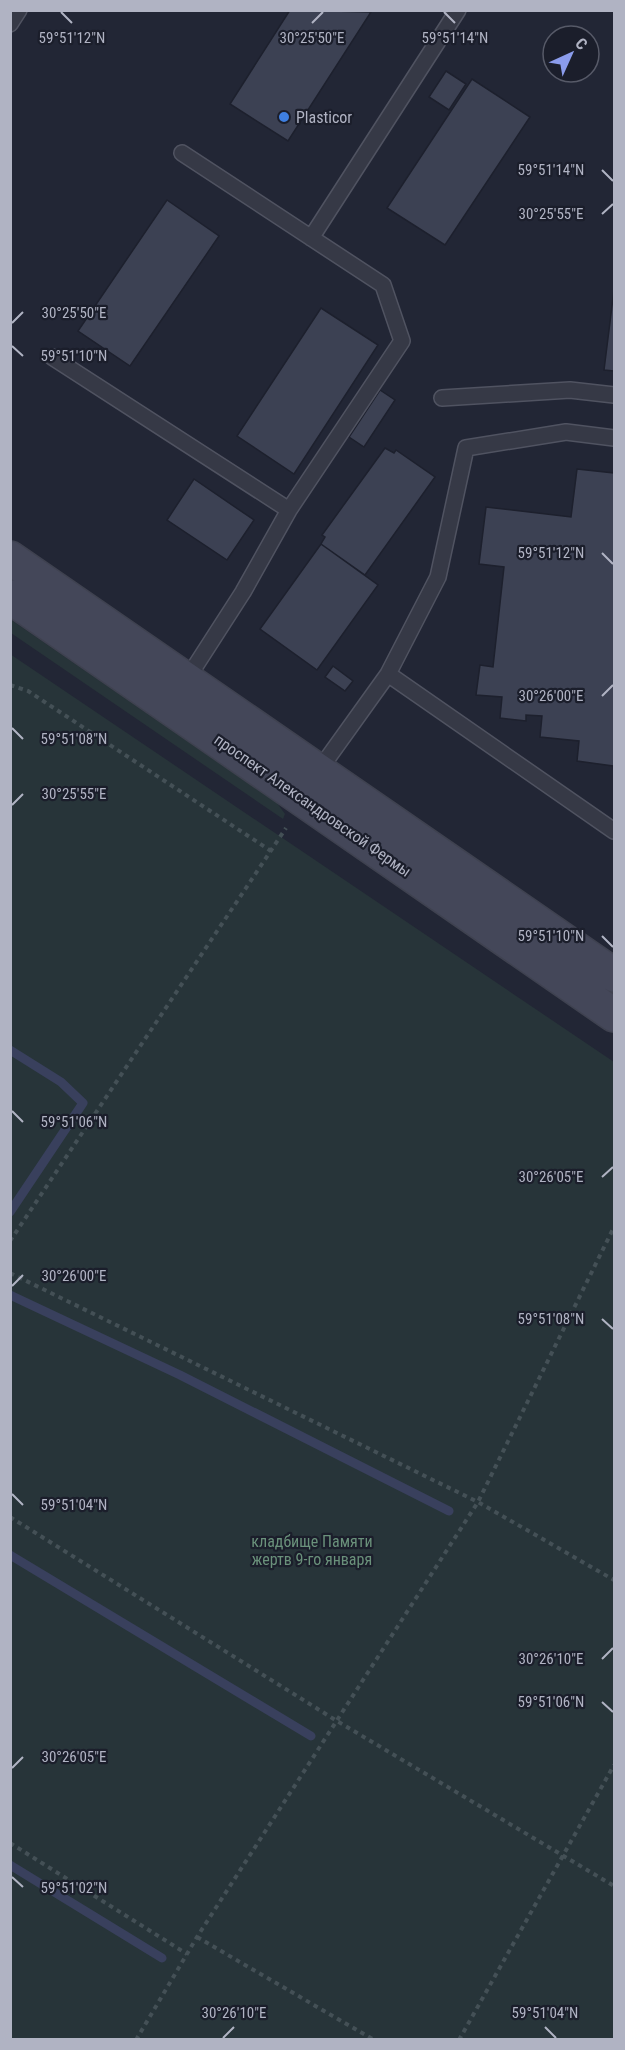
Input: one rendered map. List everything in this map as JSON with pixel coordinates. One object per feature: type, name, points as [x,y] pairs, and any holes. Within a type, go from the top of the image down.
[{"type":"main road","name":"проспект Александровской Фермы","points":[[10,558],[187,679],[309,784],[615,1014]]},
{"type":"main road","name":"проспект Александровской Фермы","points":[[10,597],[615,975]]},
{"type":"lane","points":[[10,24],[19,10]]},
{"type":"lane","points":[[311,238],[459,10]]},
{"type":"lane","points":[[182,153],[382,285],[402,341],[289,510],[243,592],[187,679]]},
{"type":"lane","points":[[52,357],[289,510]]},
{"type":"lane","points":[[442,398],[570,390],[615,395]]},
{"type":"lane","points":[[309,784],[388,674],[438,577],[466,447],[566,432],[615,438]]},
{"type":"lane","points":[[388,674],[615,831]]},
{"type":"path","points":[[10,685],[28,691],[271,851]]},
{"type":"path","points":[[10,1241],[286,828]]},
{"type":"path","points":[[136,2040],[197,1937],[478,1502],[615,1227]]},
{"type":"path","points":[[10,1273],[478,1502],[615,1580]]},
{"type":"path","points":[[10,1517],[337,1721],[615,1886]]},
{"type":"path","points":[[459,2040],[562,1854],[615,1765]]},
{"type":"path","points":[[10,1843],[187,1954]]},
{"type":"path","points":[[197,1937],[374,2040]]},
{"type":"green space","points":[[10,619],[277,803],[285,814],[283,819],[11,633]]},
{"type":"green space","name":"кладбище Памяти жертв 9-го января","points":[[10,654],[614,1062],[614,2039],[11,2039]]},
{"type":"building","points":[[290,10],[371,12],[288,141],[230,104]]},
{"type":"building","points":[[446,71],[466,84],[449,110],[429,97]]},
{"type":"building","points":[[472,79],[530,117],[445,245],[387,208]]},
{"type":"building","points":[[167,200],[219,236],[130,366],[78,331]]},
{"type":"building","points":[[614,290],[614,371],[604,370]]},
{"type":"building","points":[[321,308],[378,345],[294,474],[237,436]]},
{"type":"building","points":[[380,390],[395,400],[364,447],[349,437]]},
{"type":"building","points":[[385,448],[394,453],[396,450],[435,477],[365,575],[321,544],[325,537],[322,535]]},
{"type":"building","points":[[577,469],[614,473],[614,772],[613,766],[577,761],[579,741],[540,737],[542,716],[526,715],[526,721],[500,718],[502,697],[476,695],[480,665],[493,667],[504,567],[479,564],[486,507],[571,517]]},
{"type":"building","points":[[194,479],[254,520],[227,560],[167,520]]},
{"type":"building","points":[[321,544],[378,585],[317,670],[260,629]]},
{"type":"building","points":[[333,666],[353,681],[345,691],[325,677]]},
{"type":"waterway","points":[[10,1050],[61,1082],[83,1103],[10,1212]]},
{"type":"waterway","points":[[10,1295],[180,1375],[449,1511]]},
{"type":"waterway","points":[[10,1555],[311,1736]]},
{"type":"waterway","points":[[10,1865],[162,1958]]},
{"type":"place","name":"Plasticor","points":[[284,117]]}]
